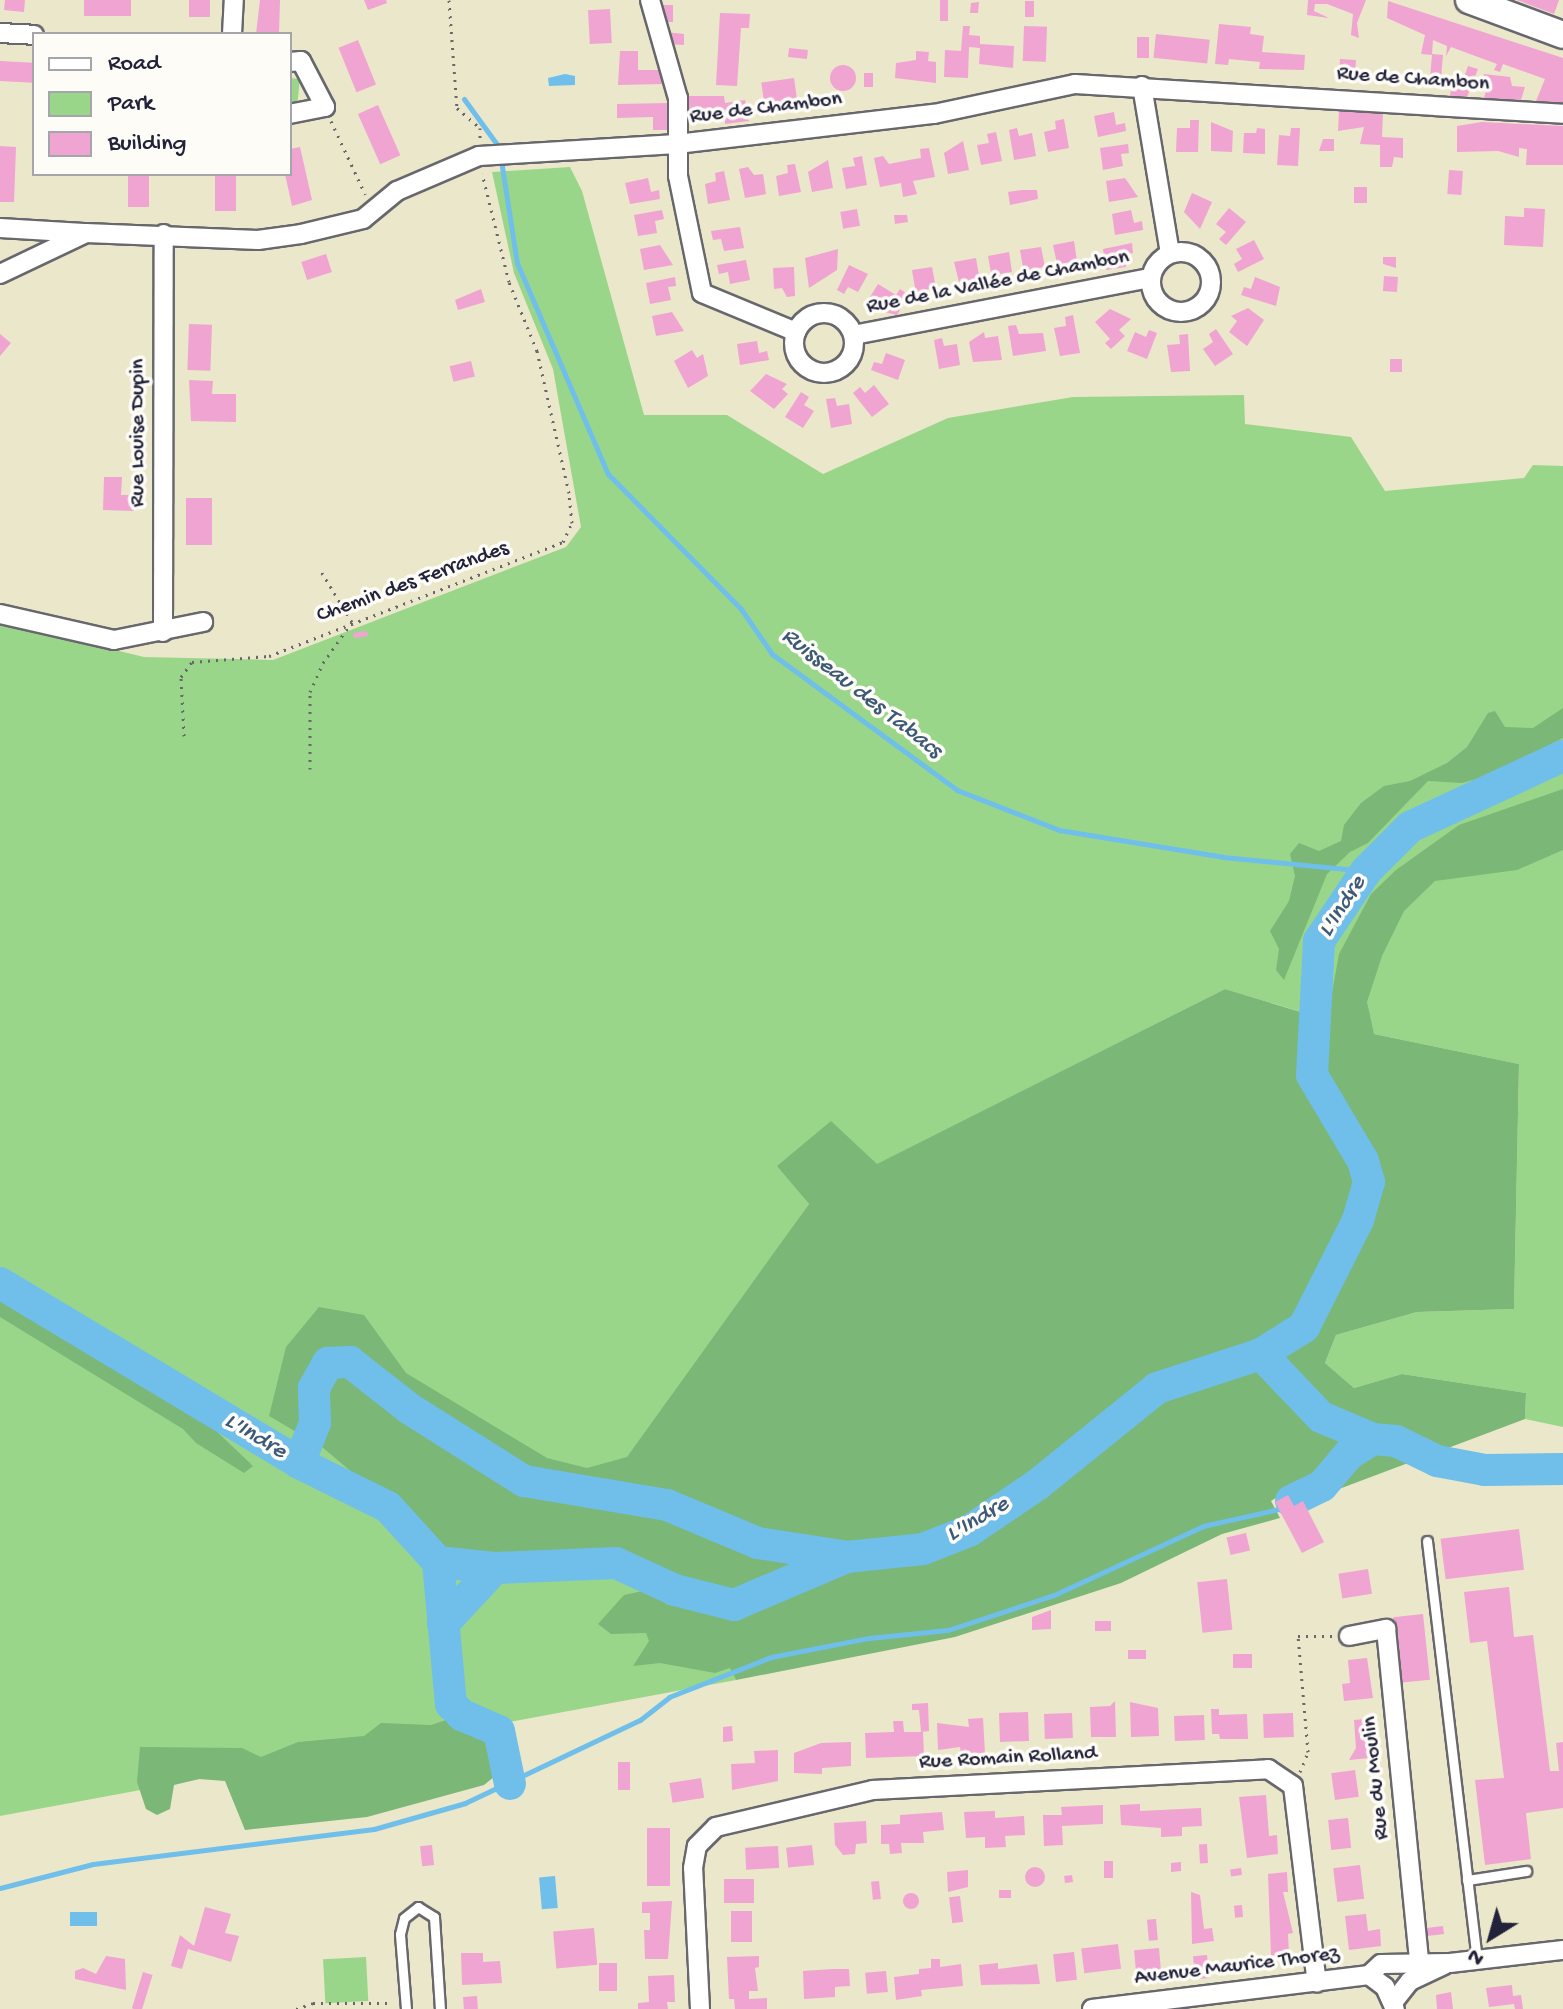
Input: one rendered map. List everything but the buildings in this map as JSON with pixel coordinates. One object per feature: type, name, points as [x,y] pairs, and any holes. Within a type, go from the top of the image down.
[{"type":"main road","points":[[1469,0],[1563,35]]},
{"type":"street","points":[[232,32],[234,0]]},
{"type":"street","points":[[650,0],[678,98],[678,176],[702,293],[796,332]]},
{"type":"street","points":[[0,33],[32,35]]},
{"type":"street","points":[[292,62],[301,61],[325,107],[292,114]]},
{"type":"street","name":"Rue de Chambon","points":[[0,274],[86,233],[273,239],[374,212],[397,191],[484,156],[677,144],[934,114],[1075,84],[1563,114]]},
{"type":"street","points":[[1142,86],[1170,253]]},
{"type":"street","points":[[0,228],[86,233]]},
{"type":"street","name":"Rue Louise Dupin","points":[[163,632],[164,234]]},
{"type":"street","name":"Rue de la Vallée de Chambon","points":[[1183,252],[1205,264],[1210,275],[1205,300],[1195,308],[1170,310],[1152,291],[1151,278],[1170,253],[1183,252]]},
{"type":"street","name":"Rue de la Vallée de Chambon","points":[[854,335],[1151,278]]},
{"type":"street","name":"Rue de la Vallée de Chambon","points":[[828,313],[845,321],[854,335],[848,362],[836,372],[820,374],[803,365],[794,348],[796,332],[813,314],[828,313]]},
{"type":"street","points":[[0,614],[114,640],[203,622]]},
{"type":"street","name":"Rue du Moulin","points":[[1349,1636],[1386,1629],[1419,1962]]},
{"type":"street","name":"Rue Romain Rolland","points":[[700,2009],[693,1868],[697,1846],[716,1827],[873,1790],[1268,1769],[1293,1786]]},
{"type":"street","points":[[1293,1786],[1317,1983]]},
{"type":"street","points":[[1369,1975],[1381,1964],[1450,1963],[1563,1950]]},
{"type":"street","points":[[1392,1999],[1410,1981],[1450,1963]]},
{"type":"street","name":"Avenue Maurice Thorez","points":[[1092,2009],[1369,1975],[1392,1999]]},
{"type":"lane","points":[[1427,1541],[1477,1960]]},
{"type":"lane","points":[[1467,1880],[1526,1871]]},
{"type":"lane","points":[[405,2006],[402,1928],[409,1912],[427,1909],[434,1917],[440,2009]]},
{"type":"path","name":"Chemin des Ferrandes","points":[[184,736],[181,677],[192,662],[269,656],[498,564],[534,557],[563,542],[572,523],[537,351],[491,219],[480,128],[457,108],[449,0]]},
{"type":"path","points":[[325,107],[374,212]]},
{"type":"path","points":[[310,769],[310,692],[323,663],[352,622],[319,568]]},
{"type":"path","points":[[1293,1786],[1308,1752],[1298,1636],[1349,1636]]},
{"type":"path","points":[[296,2009],[313,2003],[405,2006]]},
{"type":"green space","points":[[292,78],[300,79],[297,104],[292,103]]},
{"type":"green space","points":[[570,167],[582,191],[644,415],[727,415],[823,474],[948,418],[1073,397],[1244,395],[1245,424],[1351,437],[1385,491],[1524,478],[1533,465],[1563,466],[1563,1427],[1525,1419],[1526,1393],[1402,1374],[1354,1388],[1325,1363],[1336,1335],[1417,1312],[1514,1309],[1519,1064],[1374,1034],[1225,989],[876,1165],[778,1166],[809,1204],[633,1454],[736,1680],[0,1816],[0,622],[144,657],[273,660],[566,547],[581,527],[553,369],[514,273],[492,172]]},
{"type":"green space","points":[[1563,708],[1563,738],[1491,775],[1462,783],[1428,781],[1368,843],[1350,852],[1327,874],[1284,980],[1276,970],[1279,949],[1270,931],[1289,901],[1295,876],[1290,854],[1299,843],[1319,851],[1341,841],[1344,825],[1361,803],[1384,786],[1410,781],[1447,763],[1467,747],[1488,713],[1495,711],[1505,727],[1533,728]]},
{"type":"green space","points":[[1563,789],[1563,850],[1517,870],[1435,881],[1404,911],[1382,956],[1367,1002],[1374,1034],[1519,1064],[1514,1309],[1417,1312],[1336,1335],[1325,1363],[1354,1388],[1402,1374],[1526,1393],[1525,1419],[1339,1489],[1309,1506],[1304,1497],[1295,1501],[1287,1491],[1271,1501],[1280,1518],[1222,1534],[1121,1583],[955,1637],[736,1680],[730,1668],[715,1673],[660,1663],[633,1666],[649,1641],[646,1633],[611,1634],[598,1624],[624,1595],[647,1590],[668,1605],[673,1583],[636,1558],[616,1550],[523,1561],[474,1560],[448,1553],[322,1447],[269,1416],[286,1347],[319,1307],[364,1315],[406,1373],[547,1458],[587,1468],[627,1457],[809,1204],[777,1166],[831,1121],[877,1164],[1225,989],[1327,1020],[1339,954],[1371,894],[1396,870],[1459,825]]},
{"type":"green space","points":[[0,1289],[211,1426],[253,1466],[244,1473],[196,1443],[183,1429],[0,1317]]},
{"type":"green space","points":[[455,1717],[491,1736],[500,1772],[484,1785],[367,1817],[245,1830],[225,1781],[199,1779],[174,1785],[170,1809],[157,1815],[146,1809],[137,1782],[140,1747],[242,1748],[261,1757],[298,1742],[364,1736],[381,1723],[431,1725]]},
{"type":"green space","points":[[366,1957],[368,2001],[325,2003],[323,1959]]},
{"type":"water","points":[[565,74],[575,76],[575,85],[549,86],[548,78]]},
{"type":"water","points":[[555,1876],[558,1908],[542,1909],[539,1877]]},
{"type":"water","points":[[70,1912],[97,1912],[97,1926],[70,1926]]},
{"type":"waterway","name":"Ruisseau des Tabacs","points":[[464,99],[501,150]]},
{"type":"waterway","name":"Ruisseau des Tabacs","points":[[501,160],[517,263],[608,474],[741,609],[772,654],[957,790],[1059,830],[1223,857],[1366,871]]},
{"type":"waterway","name":"L'Indre","points":[[299,1463],[315,1423],[314,1388],[328,1363],[350,1362],[410,1409],[524,1481],[667,1505],[758,1543],[847,1557],[923,1549],[969,1531],[1037,1485],[1157,1388],[1261,1354],[1304,1327],[1358,1220],[1369,1182],[1363,1161],[1312,1075],[1319,941],[1366,871],[1410,827],[1563,756]]},
{"type":"waterway","points":[[0,1283],[299,1463],[388,1507],[438,1562],[495,1568],[616,1563],[675,1590],[734,1605],[844,1558]]},
{"type":"waterway","points":[[1261,1354],[1321,1417],[1373,1439]]},
{"type":"waterway","points":[[1291,1501],[1322,1486],[1349,1454],[1373,1439],[1396,1441],[1437,1461],[1485,1470],[1563,1469]]},
{"type":"waterway","points":[[0,1888],[93,1864],[374,1829],[465,1803],[640,1720],[669,1697],[771,1657],[869,1638],[948,1630],[1054,1595],[1203,1526],[1279,1509]]},
{"type":"waterway","points":[[438,1562],[451,1704],[462,1715],[499,1731],[510,1784]]},
{"type":"waterway","points":[[443,1624],[495,1568]]}]
